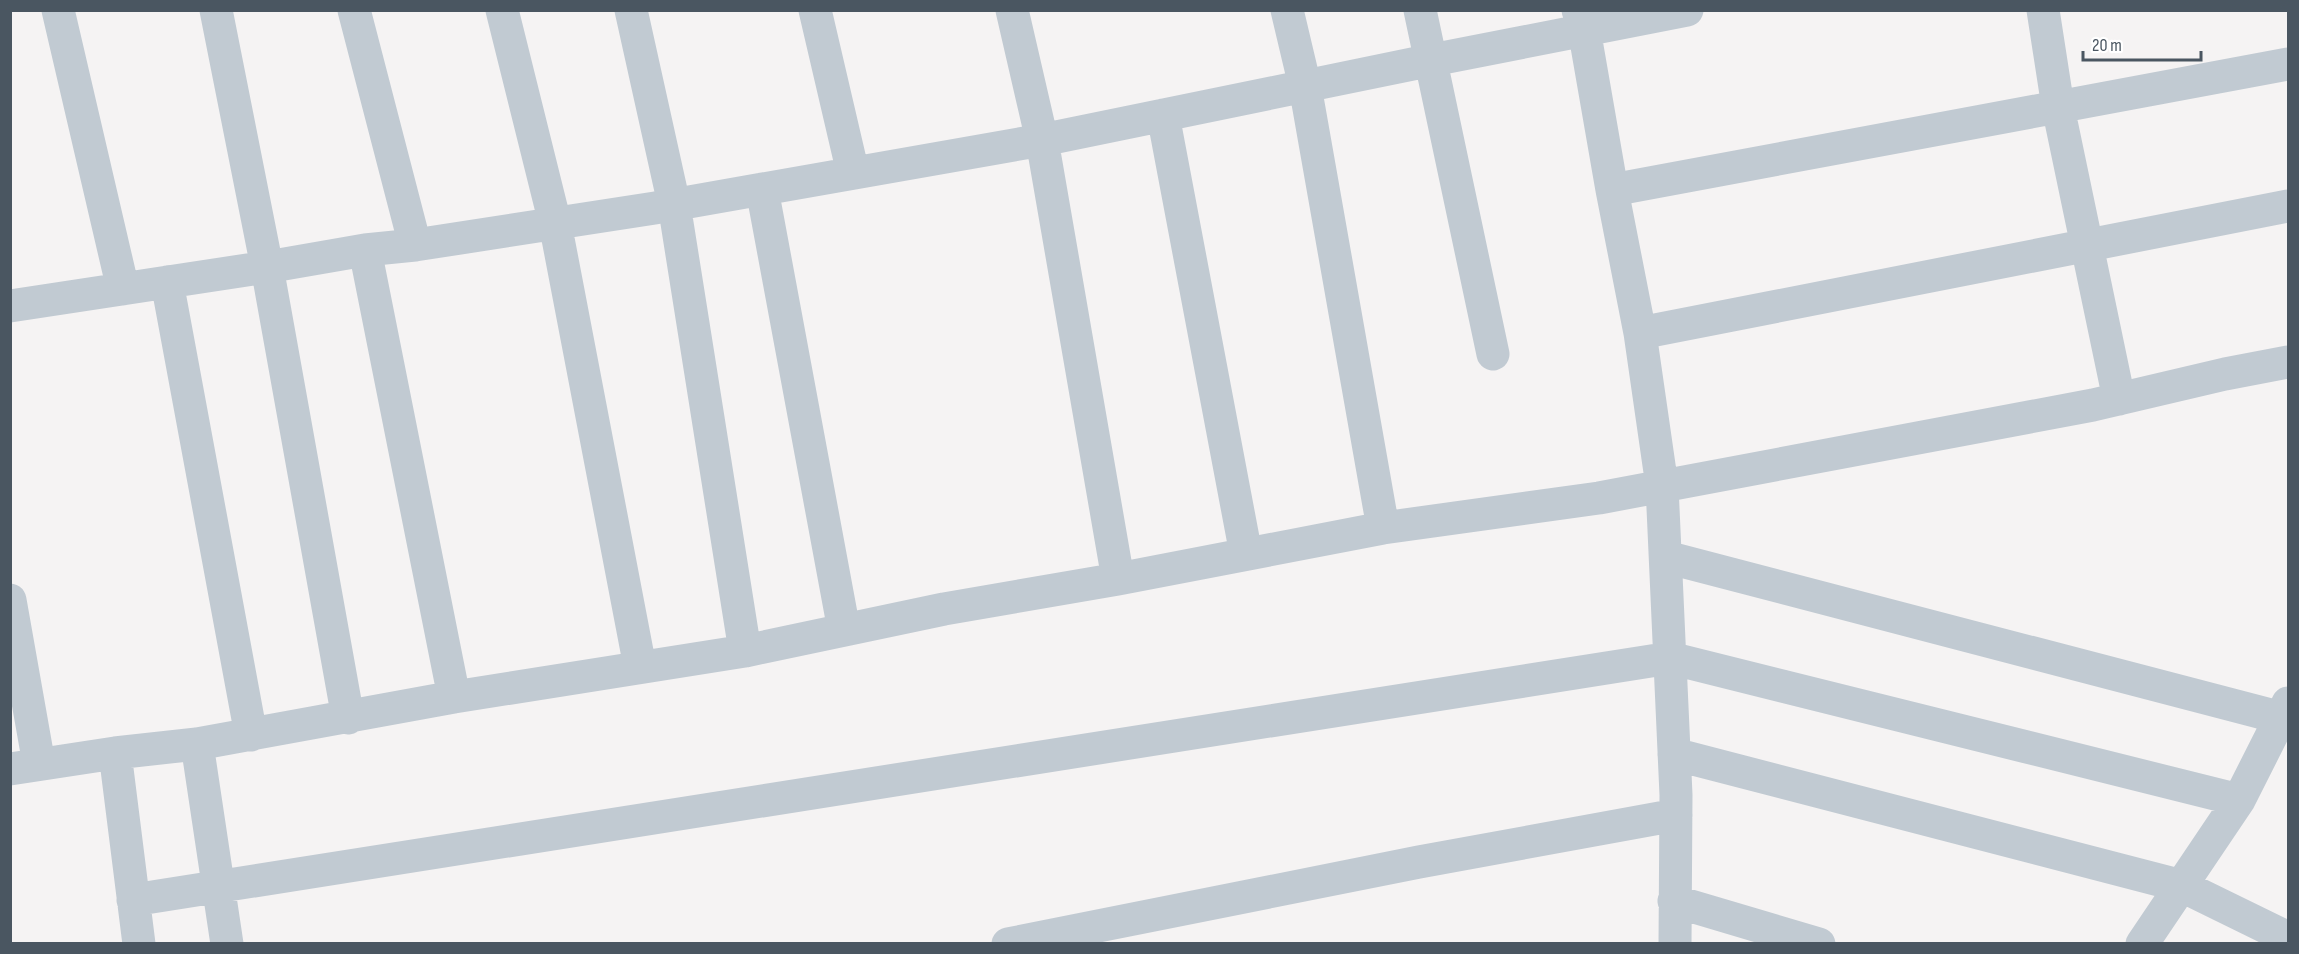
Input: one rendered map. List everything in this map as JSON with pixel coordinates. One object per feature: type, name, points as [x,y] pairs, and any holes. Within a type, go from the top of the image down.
[{"type":"street","points":[[58,10],[123,289]]},
{"type":"street","points":[[216,10],[267,267],[348,718]]},
{"type":"street","points":[[354,10],[416,245]]},
{"type":"street","points":[[502,10],[555,223],[639,668]]},
{"type":"street","points":[[631,10],[674,204],[745,651]]},
{"type":"street","points":[[815,10],[852,173]]},
{"type":"street","points":[[1012,10],[1042,140],[1118,579]]},
{"type":"street","points":[[1287,10],[1305,86],[1383,528]]},
{"type":"street","points":[[1420,10],[1493,354]]},
{"type":"street","points":[[10,306],[674,204],[1042,140],[1432,60],[1581,20],[1687,10]]},
{"type":"street","points":[[2043,10],[2058,107],[2119,399]]},
{"type":"street","points":[[1581,20],[1640,333],[1662,486],[1676,815],[1674,944]]},
{"type":"street","points":[[1612,190],[2289,64]]},
{"type":"street","points":[[1163,115],[1246,554]]},
{"type":"street","points":[[762,189],[844,630]]},
{"type":"street","points":[[1640,333],[2289,206]]},
{"type":"street","points":[[365,250],[454,697]]},
{"type":"street","points":[[167,282],[251,735]]},
{"type":"street","points":[[10,600],[25,766],[197,744],[454,697],[745,651],[944,609],[1118,579],[1383,528],[1599,498],[2119,399],[2289,362]]},
{"type":"street","points":[[1665,557],[2285,710],[2239,800],[2142,944]]},
{"type":"street","points":[[133,900],[1670,658],[2239,800]]},
{"type":"street","points":[[197,744],[227,944]]},
{"type":"street","points":[[115,753],[139,944]]},
{"type":"street","points":[[1674,754],[2182,886],[2289,938]]},
{"type":"street","points":[[1008,944],[1419,862],[1676,815]]},
{"type":"street","points":[[1674,901],[1819,944]]}]
